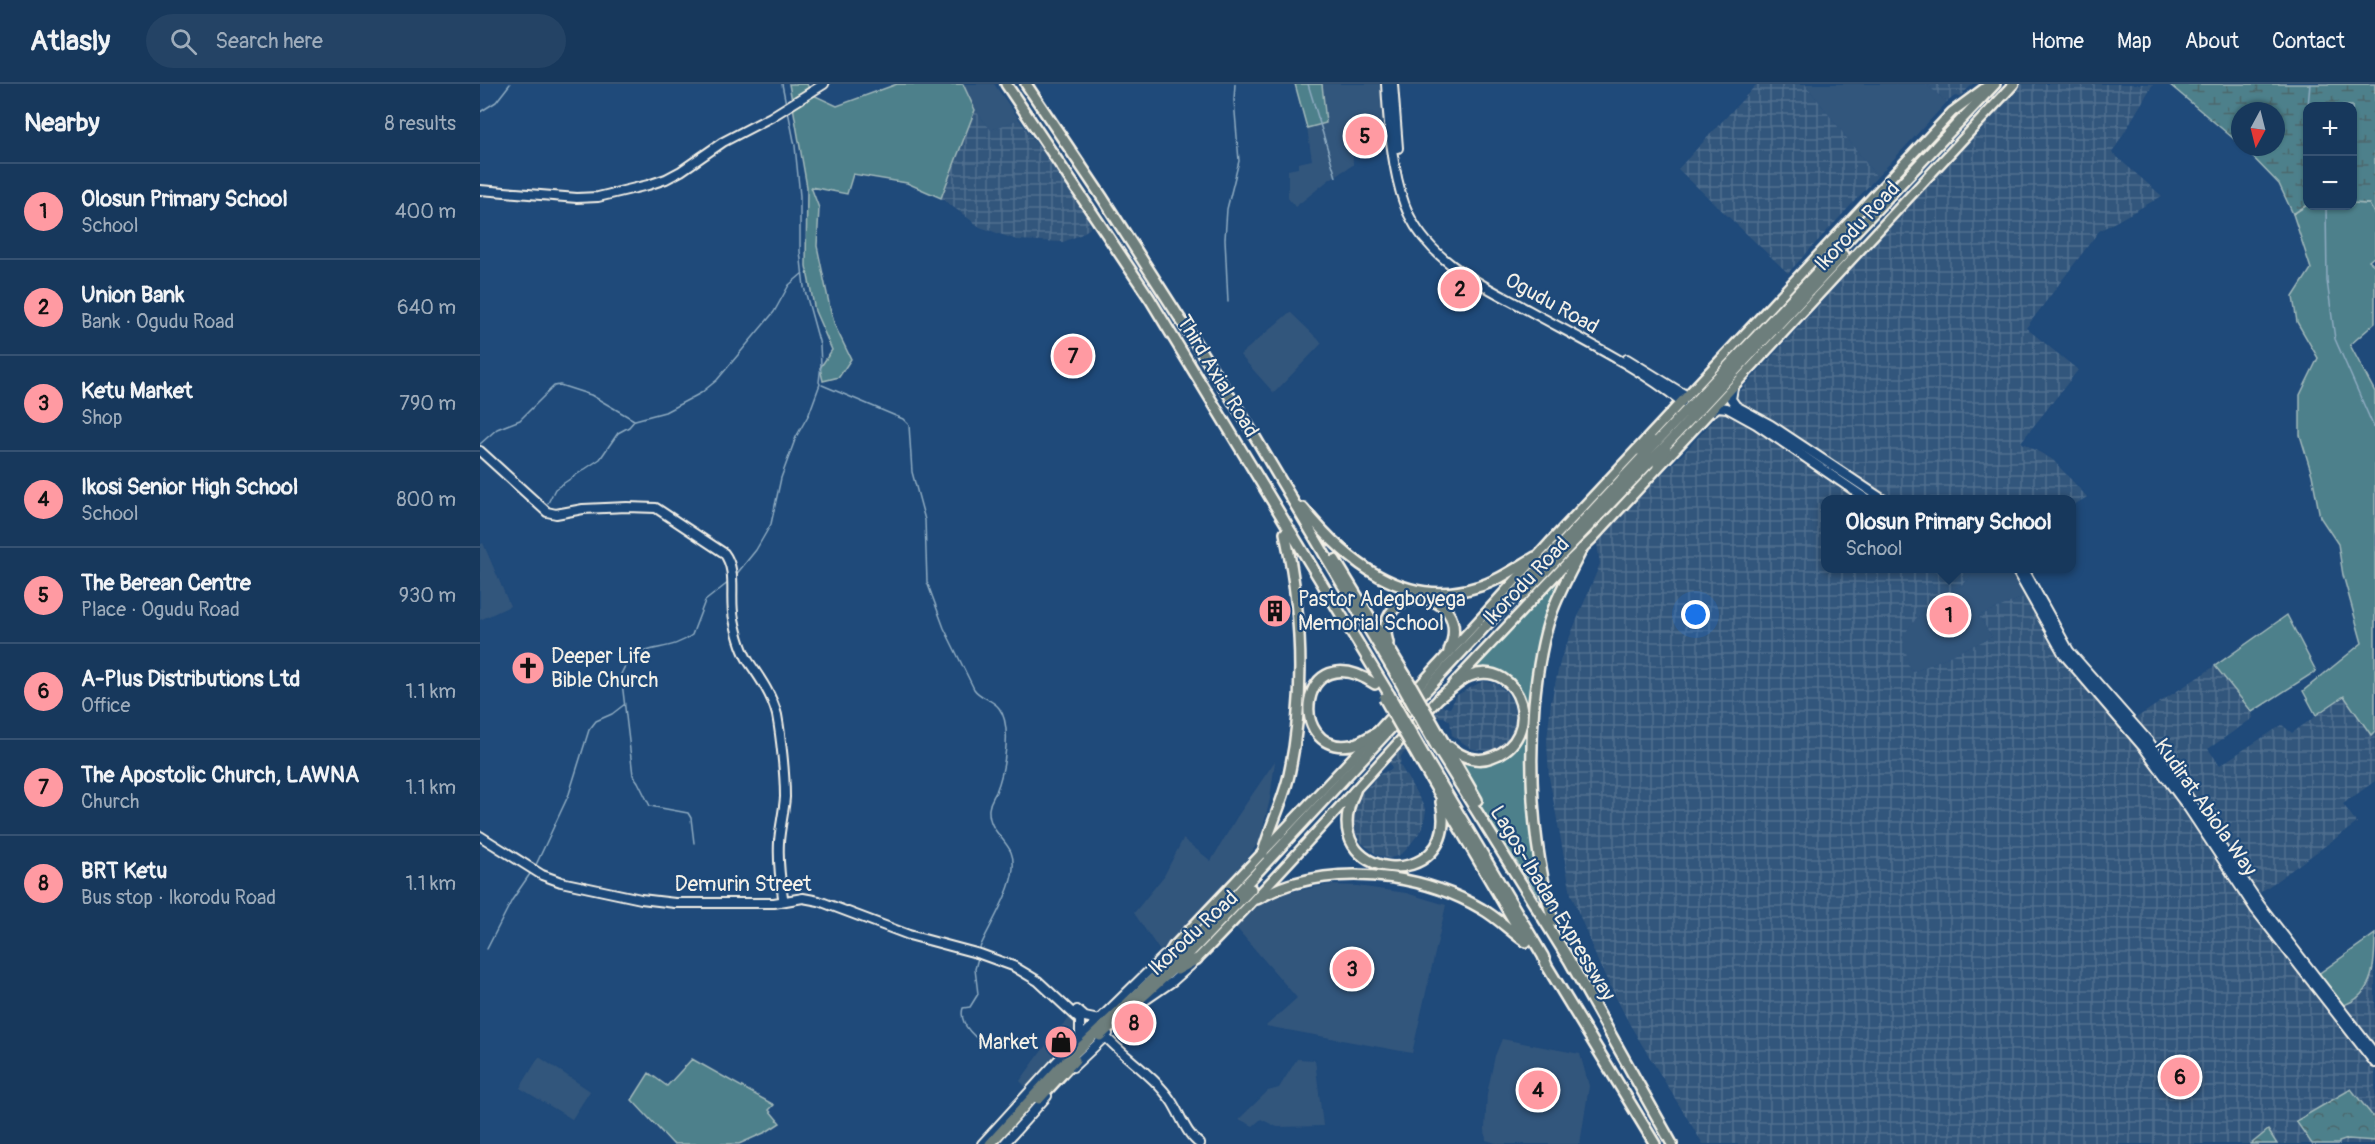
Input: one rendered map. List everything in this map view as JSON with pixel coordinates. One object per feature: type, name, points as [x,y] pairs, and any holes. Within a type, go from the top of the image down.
[{"type":"highway","name":"Third Axial Road","points":[[1006,84],[1150,299],[1386,696]]},
{"type":"highway","name":"Third Axial Road","points":[[1026,84],[1209,363],[1403,679]]},
{"type":"highway","name":"Ikorodu Road","points":[[1665,439],[1995,84]]},
{"type":"highway","name":"Ikorodu Road","points":[[998,1144],[1079,1056],[1197,937],[2001,84]]},
{"type":"highway","points":[[1638,450],[1665,439]]},
{"type":"highway","points":[[1658,466],[1665,439]]},
{"type":"highway","points":[[1276,474],[1322,532],[1364,568],[1387,581],[1408,588],[1435,592],[1476,588],[1492,582],[1535,557]]},
{"type":"highway","points":[[1270,498],[1285,533],[1375,684],[1386,696]]},
{"type":"highway","points":[[1303,508],[1392,653]]},
{"type":"highway","points":[[1263,853],[1279,811],[1289,773],[1300,685],[1297,599],[1285,533]]},
{"type":"highway","points":[[1569,960],[1553,921],[1543,882],[1534,829],[1531,771],[1538,672],[1546,629],[1559,594],[1582,549]]},
{"type":"highway","points":[[1403,679],[1385,630],[1388,618],[1404,601],[1419,598],[1444,608],[1451,619],[1454,631],[1449,651]]},
{"type":"highway","points":[[1375,684],[1354,672],[1330,673],[1314,686],[1308,714],[1318,735],[1332,743],[1354,744],[1376,733]]},
{"type":"highway","points":[[1440,697],[1468,677],[1494,675],[1504,680],[1519,695],[1523,714],[1523,724],[1515,741],[1500,754],[1488,759],[1465,757],[1440,743]]},
{"type":"highway","name":"Lagos-Ibadan Expressway","points":[[1403,679],[1569,960],[1672,1144]]},
{"type":"highway","name":"Lagos-Ibadan Expressway","points":[[1386,696],[1655,1144]]},
{"type":"highway","points":[[1440,743],[1535,897],[1553,921]]},
{"type":"highway","points":[[1423,759],[1439,794],[1526,942],[1547,966]]},
{"type":"highway","points":[[1355,791],[1347,817],[1351,842],[1362,856],[1379,866],[1388,868],[1399,868],[1417,863],[1437,846],[1444,818],[1439,794]]},
{"type":"highway","points":[[1257,899],[1293,883],[1329,877],[1357,875],[1406,880],[1456,895],[1482,909],[1526,942]]},
{"type":"highway","points":[[1161,975],[1173,946]]},
{"type":"highway","points":[[1161,975],[1197,959]]},
{"type":"highway","name":"Ikorodu Road","points":[[990,1144],[1099,1023],[1161,975]]},
{"type":"main road","name":"Ikorodu Road","points":[[1173,946],[1376,733],[1535,557],[1638,450],[1952,112],[1990,84]]},
{"type":"main road","name":"Ikorodu Road","points":[[1197,959],[1257,899],[1440,697],[1733,388],[2014,84]]},
{"type":"street","name":"Ogudu Road","points":[[1386,84],[1389,123],[1403,200],[1414,223],[1432,248],[1464,274],[1684,399]]},
{"type":"street","name":"Ogudu Road","points":[[1392,84],[1398,142],[1407,194],[1416,218],[1436,247],[1467,270],[1636,364],[1684,399]]},
{"type":"street","points":[[480,188],[598,197],[666,180],[727,140],[764,121],[822,85]]},
{"type":"street","points":[[1733,388],[1731,399],[1736,406],[1771,425],[1876,495]]},
{"type":"street","points":[[1704,417],[1718,407],[1732,410],[1861,495]]},
{"type":"street","points":[[480,452],[540,507],[552,513],[636,506],[653,508],[724,553],[729,560],[734,619],[741,645],[766,687],[776,713],[785,793],[779,844],[783,897]]},
{"type":"street","name":"Kudirat Abiola Way","points":[[2018,573],[2064,655],[2165,762],[2260,905],[2375,1054]]},
{"type":"street","name":"Kudirat Abiola Way","points":[[2026,573],[2069,651],[2174,787],[2237,883],[2296,964],[2375,1063]]},
{"type":"street","name":"Demurin Street","points":[[480,834],[561,882],[654,901],[742,903],[811,899],[909,935],[977,951],[1027,972],[1043,985],[1080,1020],[1080,1038]]},
{"type":"street","name":"Demurin Street","points":[[536,869],[562,878],[654,897],[742,899],[803,895],[820,898],[911,931],[1028,969],[1085,1017],[1099,1023]]},
{"type":"street","name":"Ikorodu Road","points":[[982,1144],[1080,1038],[1099,1023],[1173,946]]},
{"type":"street","name":"Ikorodu Road","points":[[1004,1144],[1065,1076],[1105,1036],[1144,1001],[1173,981],[1197,959]]},
{"type":"street","points":[[1105,1036],[1160,1085],[1193,1139],[1200,1144]]},
{"type":"shaded area","points":[[963,84],[994,84],[1019,119],[991,130],[975,110]]},
{"type":"shaded area","points":[[1322,84],[1382,84],[1384,127],[1352,132],[1353,165],[1330,179],[1295,207],[1288,198],[1288,170],[1298,168],[1298,163],[1312,160],[1307,128],[1326,123]]},
{"type":"shaded area","points":[[1757,84],[1805,84],[1877,177],[1788,273],[1678,169]]},
{"type":"shaded area","points":[[1805,84],[1926,84],[1947,102],[1877,177]]},
{"type":"shaded area","points":[[1926,84],[1973,84],[1959,97],[1955,96],[1947,102]]},
{"type":"shaded area","points":[[2021,84],[2153,84],[2112,153],[2162,196],[2099,231],[2026,328],[2078,370],[2021,442],[2053,460],[2087,497],[2076,504],[2076,495],[1821,495],[1821,573],[1972,573],[1968,580],[1919,615],[1902,637],[1911,671],[1992,637],[1979,616],[2026,596],[2049,637],[2121,728],[2215,666],[2252,712],[2253,718],[2208,749],[2220,765],[2282,725],[2292,733],[2344,696],[2371,735],[2375,731],[2375,781],[2343,804],[2357,823],[2247,902],[2328,1012],[2351,1002],[2375,971],[2375,1144],[1703,1144],[1630,1025],[1599,964],[1571,894],[1549,777],[1547,741],[1551,702],[1561,658],[1600,564],[1597,543],[1629,505],[1679,458]]},
{"type":"shaded area","points":[[975,110],[991,130],[1019,119],[1038,146],[1048,151],[1085,205],[1090,228],[1063,242],[1017,240],[980,227],[941,198]]},
{"type":"shaded area","points":[[1290,312],[1322,343],[1274,393],[1240,355]]},
{"type":"shaded area","points":[[483,543],[510,606],[480,620],[480,545]]},
{"type":"shaded area","points":[[1972,573],[1980,575],[2009,573],[2026,596],[1979,616],[1992,637],[1911,671],[1901,637],[1919,615],[1968,580]]},
{"type":"shaded area","points":[[1483,681],[1497,684],[1512,700],[1516,716],[1513,732],[1506,742],[1490,751],[1472,749],[1452,735],[1450,721],[1444,717],[1438,717],[1401,756],[1400,765],[1426,810],[1423,828],[1405,851],[1398,856],[1388,858],[1377,855],[1362,843],[1353,828],[1354,808],[1361,794],[1380,774],[1392,769],[1389,759],[1440,706],[1450,708],[1457,695]]},
{"type":"shaded area","points":[[1275,761],[1270,799],[1260,840],[1233,879],[1160,951],[1134,913],[1164,876],[1183,839],[1211,861],[1237,817]]},
{"type":"shaded area","points":[[1327,885],[1357,886],[1406,893],[1446,905],[1412,1053],[1266,1026],[1297,998],[1234,925],[1264,897]]},
{"type":"shaded area","name":"Market","points":[[1074,1014],[1087,1029],[1028,1089],[1020,1081],[1057,1030]]},
{"type":"shaded area","points":[[1502,1039],[1580,1054],[1589,1086],[1580,1144],[1499,1144],[1486,1140],[1487,1094],[1495,1056]]},
{"type":"shaded area","points":[[539,1057],[590,1091],[572,1119],[520,1088]]},
{"type":"shaded area","points":[[1297,1059],[1315,1060],[1323,1126],[1277,1127],[1261,1119],[1253,1126],[1239,1119],[1268,1091],[1279,1088]]},
{"type":"green space","points":[[789,84],[807,84],[811,94],[837,106],[897,84],[963,84],[975,110],[941,198],[907,183],[853,174],[847,194],[811,187],[819,208],[817,246],[830,308],[835,326],[851,359],[839,377],[823,381],[820,368],[832,350],[815,311],[806,266],[807,187]]},
{"type":"green space","points":[[1295,84],[1322,84],[1326,123],[1307,128]]},
{"type":"green space","points":[[2169,84],[2375,84],[2375,215],[2369,204],[2357,203],[2357,102],[2303,102],[2303,208],[2293,214],[2279,184],[2252,156],[2285,156],[2285,102],[2231,102],[2231,136]]},
{"type":"green space","points":[[2357,203],[2369,204],[2375,215],[2375,256],[2369,261],[2375,266],[2375,323],[2350,345],[2375,392],[2375,731],[2371,735],[2344,696],[2316,715],[2303,691],[2362,643],[2343,575],[2338,544],[2320,517],[2312,475],[2300,435],[2300,395],[2318,358],[2297,322],[2293,297],[2311,269],[2293,214],[2303,208],[2303,210],[2357,210]]},
{"type":"green space","points":[[1565,570],[1567,572],[1556,593],[1529,735],[1527,776],[1531,833],[1546,904],[1544,904],[1476,799],[1454,755],[1479,762],[1492,761],[1514,749],[1520,741],[1524,732],[1525,713],[1515,685],[1470,672]]},
{"type":"green space","points":[[2287,615],[2316,671],[2252,712],[2215,666]]},
{"type":"green space","points":[[2375,934],[2373,966],[2367,986],[2362,994],[2343,1005],[2317,975]]},
{"type":"green space","points":[[692,1059],[774,1105],[769,1110],[780,1123],[739,1144],[673,1144],[632,1100],[649,1073],[667,1086]]},
{"type":"green space","points":[[2351,1089],[2375,1119],[2375,1141],[2348,1139],[2339,1144],[2312,1144],[2296,1121]]},
{"type":"green space","points":[[2268,1130],[2277,1144],[2251,1144]]},
{"type":"waterway","points":[[480,112],[496,102],[510,84]]},
{"type":"waterway","points":[[782,84],[786,104]]},
{"type":"waterway","points":[[1228,302],[1225,239],[1227,209],[1239,161],[1234,100],[1235,84]]},
{"type":"waterway","points":[[1308,84],[1336,177]]},
{"type":"waterway","points":[[2308,102],[2310,84]]},
{"type":"waterway","points":[[735,576],[756,550],[771,524],[781,478],[796,437],[809,414],[820,384],[820,345],[804,287],[800,251],[800,196],[795,146],[788,111]]},
{"type":"waterway","points":[[2326,210],[2327,281],[2335,339],[2375,430]]},
{"type":"waterway","points":[[548,503],[555,489],[600,459],[618,433],[629,427],[635,420],[665,412],[701,393],[717,380],[774,312],[789,285],[803,273]]},
{"type":"waterway","points":[[480,444],[497,429],[520,420],[554,386],[560,385],[591,395],[634,420]]},
{"type":"waterway","points":[[822,385],[903,419],[909,425],[912,472],[925,520],[927,582],[944,628],[974,689],[999,708],[1006,726],[1004,761],[999,783],[990,804],[989,816],[993,827],[1011,852],[1012,875],[1003,901],[979,950]]},
{"type":"waterway","points":[[694,843],[691,818],[688,813],[650,806],[633,775],[621,674],[634,656],[672,645],[692,635],[705,601],[729,582]]},
{"type":"waterway","points":[[535,867],[569,794],[589,730],[596,721],[612,714],[625,704]]},
{"type":"waterway","points":[[487,949],[512,900],[532,871]]},
{"type":"waterway","points":[[978,958],[975,969],[978,994],[970,1007],[963,1008],[962,1014],[970,1032],[980,1041],[992,1046]]},
{"type":"place","name":"The Berean Centre","points":[[1365,136]]},
{"type":"place","name":"Union Bank","points":[[1460,289]]},
{"type":"place","name":"The Apostolic Church, LAWNA","points":[[1073,356]]},
{"type":"place","name":"Pastor Adegboyega Memorial School","points":[[1275,611]]},
{"type":"place","name":"Olosun Primary School","points":[[1949,615]]},
{"type":"place","name":"Deeper Life Bible Church","points":[[528,668]]},
{"type":"place","name":"Ketu Market","points":[[1352,969]]},
{"type":"place","name":"BRT Ketu","points":[[1134,1023]]},
{"type":"place","name":"Market","points":[[1061,1042]]},
{"type":"place","name":"A-Plus Distributions Ltd","points":[[2180,1077]]},
{"type":"place","name":"Ikosi Senior High School","points":[[1538,1090]]}]
